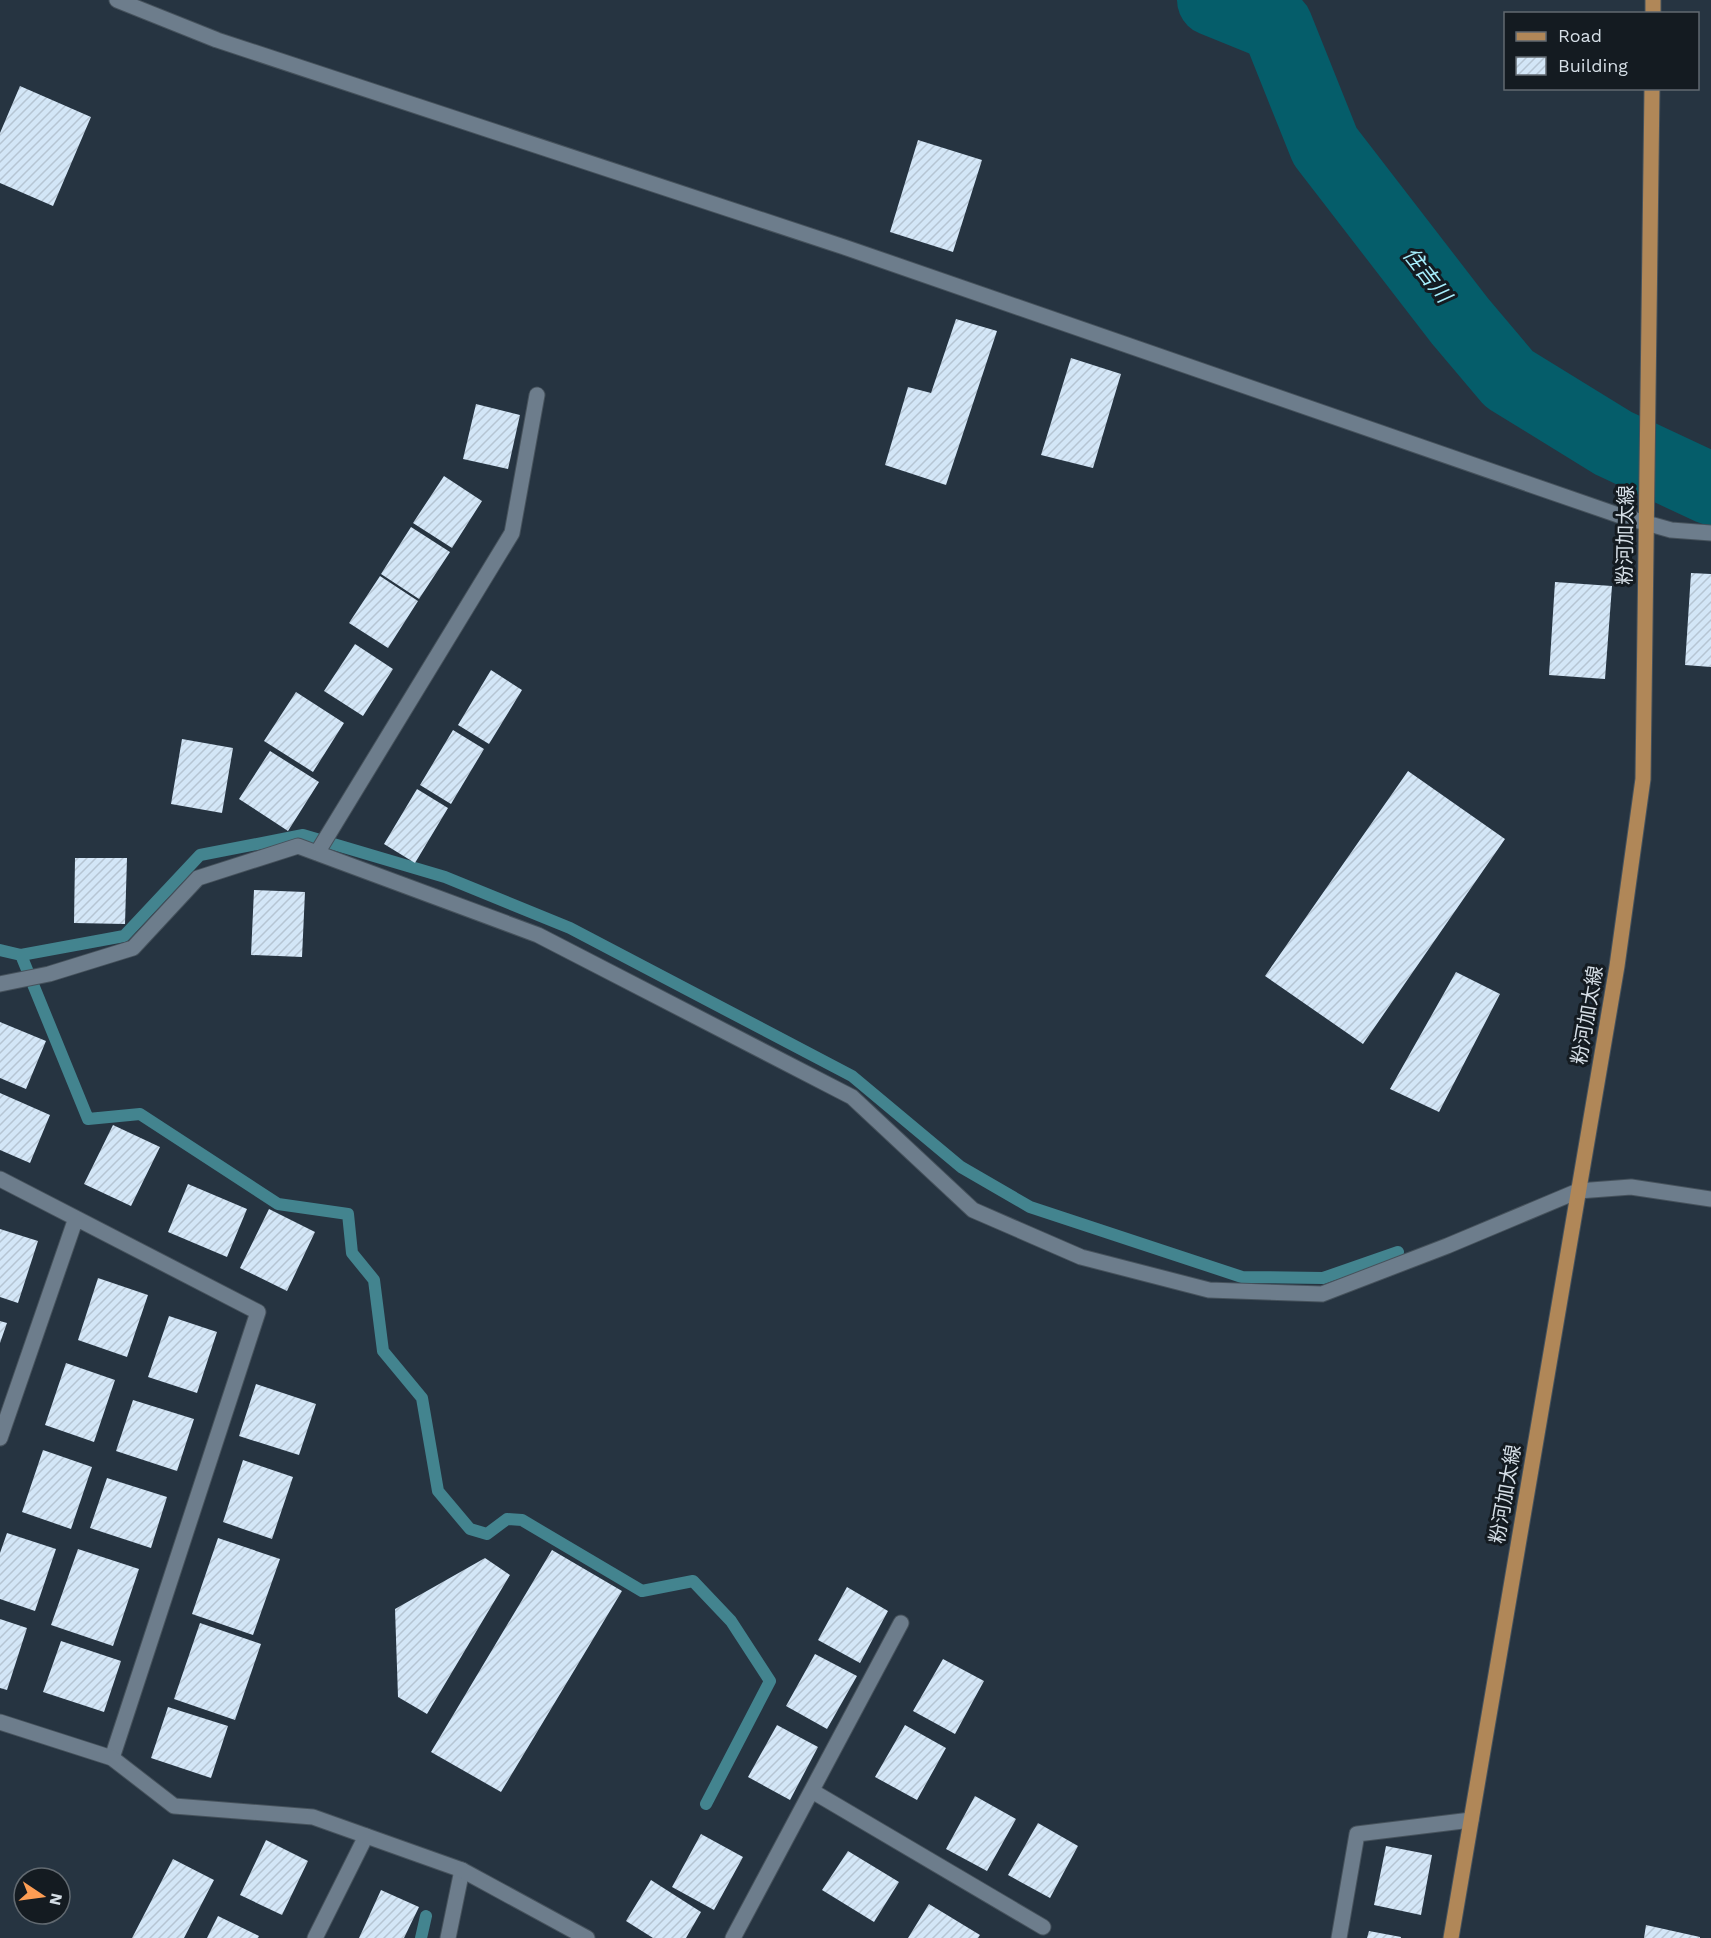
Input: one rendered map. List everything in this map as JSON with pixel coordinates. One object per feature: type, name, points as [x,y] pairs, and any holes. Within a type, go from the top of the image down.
[{"type":"main road","name":"粉河加太線","points":[[1450,1938],[1617,966],[1643,779],[1645,524],[1650,408],[1652,90]]},
{"type":"street","points":[[117,0],[217,40],[855,251],[1645,524],[1671,530],[1711,533]]},
{"type":"street","points":[[317,853],[512,532],[537,395]]},
{"type":"street","points":[[0,984],[49,974],[133,948],[198,878],[298,846],[538,935],[852,1097],[973,1210],[1081,1257],[1209,1290],[1322,1294],[1447,1246],[1578,1191],[1631,1188],[1711,1199]]},
{"type":"street","points":[[0,1179],[258,1312],[112,1758]]},
{"type":"street","points":[[0,1438],[76,1218]]},
{"type":"street","points":[[733,1938],[902,1623]]},
{"type":"street","points":[[0,1722],[112,1758],[174,1806],[314,1817],[462,1870],[587,1938]]},
{"type":"street","points":[[812,1791],[1043,1927]]},
{"type":"street","points":[[1339,1938],[1357,1834],[1470,1820]]},
{"type":"street","points":[[315,1938],[366,1836]]},
{"type":"street","points":[[448,1938],[462,1870]]},
{"type":"building","points":[[20,86],[91,117],[53,206],[0,183],[0,133]]},
{"type":"building","points":[[918,140],[982,160],[953,252],[890,232]]},
{"type":"building","points":[[956,319],[997,331],[946,485],[885,465],[908,387],[931,393]]},
{"type":"building","points":[[1071,358],[1121,374],[1093,468],[1041,455]]},
{"type":"building","points":[[476,404],[520,415],[508,469],[463,459]]},
{"type":"building","points":[[444,476],[482,501],[452,548],[413,523]]},
{"type":"building","points":[[411,527],[450,552],[419,599],[381,574]]},
{"type":"building","points":[[1691,573],[1711,574],[1711,667],[1685,665]]},
{"type":"building","points":[[380,576],[418,601],[388,648],[349,623]]},
{"type":"building","points":[[1555,582],[1612,586],[1605,679],[1549,675]]},
{"type":"building","points":[[355,644],[393,669],[363,716],[324,691]]},
{"type":"building","points":[[491,670],[522,690],[489,744],[458,725]]},
{"type":"building","points":[[296,692],[344,723],[313,772],[264,741]]},
{"type":"building","points":[[453,730],[484,749],[451,804],[420,785]]},
{"type":"building","points":[[182,739],[233,748],[222,813],[171,804]]},
{"type":"building","points":[[270,751],[319,782],[288,831],[239,799]]},
{"type":"building","points":[[1408,771],[1505,839],[1363,1044],[1265,976]]},
{"type":"building","points":[[417,789],[448,808],[415,863],[384,844]]},
{"type":"building","points":[[75,858],[127,858],[125,924],[74,923]]},
{"type":"building","points":[[254,890],[305,892],[302,957],[251,955]]},
{"type":"building","points":[[1456,972],[1500,994],[1439,1112],[1390,1089]]},
{"type":"building","points":[[0,1022],[46,1041],[26,1089],[0,1078]]},
{"type":"building","points":[[0,1093],[50,1115],[30,1163],[0,1150]]},
{"type":"building","points":[[113,1125],[160,1147],[131,1206],[84,1184]]},
{"type":"building","points":[[188,1184],[247,1209],[227,1257],[168,1232]]},
{"type":"building","points":[[269,1209],[315,1232],[287,1291],[240,1268]]},
{"type":"building","points":[[0,1229],[38,1241],[18,1303],[0,1297]]},
{"type":"building","points":[[98,1278],[148,1295],[127,1357],[78,1340]]},
{"type":"building","points":[[169,1316],[217,1332],[197,1393],[148,1377]]},
{"type":"building","points":[[0,1321],[7,1323],[0,1343]]},
{"type":"building","points":[[66,1363],[115,1380],[94,1442],[45,1425]]},
{"type":"building","points":[[256,1384],[316,1404],[299,1455],[239,1436]]},
{"type":"building","points":[[133,1400],[194,1419],[177,1471],[116,1451]]},
{"type":"building","points":[[43,1450],[92,1467],[71,1529],[22,1512]]},
{"type":"building","points":[[243,1460],[293,1477],[272,1539],[223,1522]]},
{"type":"building","points":[[107,1478],[167,1497],[151,1548],[90,1528]]},
{"type":"building","points":[[7,1533],[56,1549],[35,1611],[0,1599],[0,1553]]},
{"type":"building","points":[[218,1538],[280,1559],[253,1635],[192,1614]]},
{"type":"building","points":[[78,1549],[139,1569],[113,1646],[51,1625]]},
{"type":"building","points":[[552,1550],[622,1591],[501,1792],[431,1752]]},
{"type":"building","points":[[485,1558],[510,1575],[427,1714],[398,1697],[395,1609]]},
{"type":"building","points":[[847,1587],[888,1611],[860,1663],[818,1640]]},
{"type":"building","points":[[0,1619],[27,1628],[7,1690],[0,1688]]},
{"type":"building","points":[[200,1623],[261,1644],[235,1720],[174,1699]]},
{"type":"building","points":[[61,1641],[121,1661],[104,1712],[43,1692]]},
{"type":"building","points":[[815,1654],[857,1676],[827,1729],[786,1706]]},
{"type":"building","points":[[943,1659],[984,1681],[955,1734],[913,1711]]},
{"type":"building","points":[[168,1707],[228,1726],[211,1778],[151,1758]]},
{"type":"building","points":[[777,1725],[818,1747],[790,1800],[748,1777]]},
{"type":"building","points":[[905,1725],[946,1748],[917,1800],[875,1777]]},
{"type":"building","points":[[975,1796],[1016,1819],[987,1871],[946,1849]]},
{"type":"building","points":[[1038,1823],[1078,1846],[1050,1898],[1008,1875]]},
{"type":"building","points":[[701,1834],[743,1857],[714,1910],[672,1887]]},
{"type":"building","points":[[266,1840],[308,1861],[282,1915],[240,1895]]},
{"type":"building","points":[[1386,1846],[1432,1855],[1421,1915],[1374,1905]]},
{"type":"building","points":[[848,1851],[899,1882],[874,1922],[822,1890]]},
{"type":"building","points":[[173,1859],[214,1880],[184,1938],[132,1938]]},
{"type":"building","points":[[651,1880],[701,1912],[686,1938],[653,1938],[626,1921]]},
{"type":"building","points":[[381,1890],[419,1907],[404,1938],[359,1938]]},
{"type":"building","points":[[929,1904],[980,1935],[978,1938],[908,1938]]},
{"type":"building","points":[[218,1916],[259,1936],[258,1938],[207,1938]]},
{"type":"building","points":[[1646,1925],[1700,1937],[1700,1938],[1644,1938]]},
{"type":"building","points":[[1369,1931],[1401,1937],[1401,1938],[1367,1938]]},
{"type":"waterway","name":"住吉川","points":[[1213,0],[1277,26],[1325,146],[1460,321],[1509,379],[1613,443],[1711,489]]},
{"type":"waterway","points":[[0,950],[21,955],[124,936],[200,855],[303,835],[445,877],[570,928],[852,1076],[961,1167],[1030,1207],[1242,1277],[1323,1278],[1398,1252]]},
{"type":"waterway","points":[[21,955],[88,1119],[140,1114],[278,1204],[348,1214],[352,1253],[374,1280],[383,1351],[422,1398],[438,1491],[470,1529],[487,1534],[507,1519],[522,1520],[642,1591],[693,1581],[731,1621],[770,1681],[706,1804]]},
{"type":"waterway","points":[[421,1938],[426,1916]]}]
